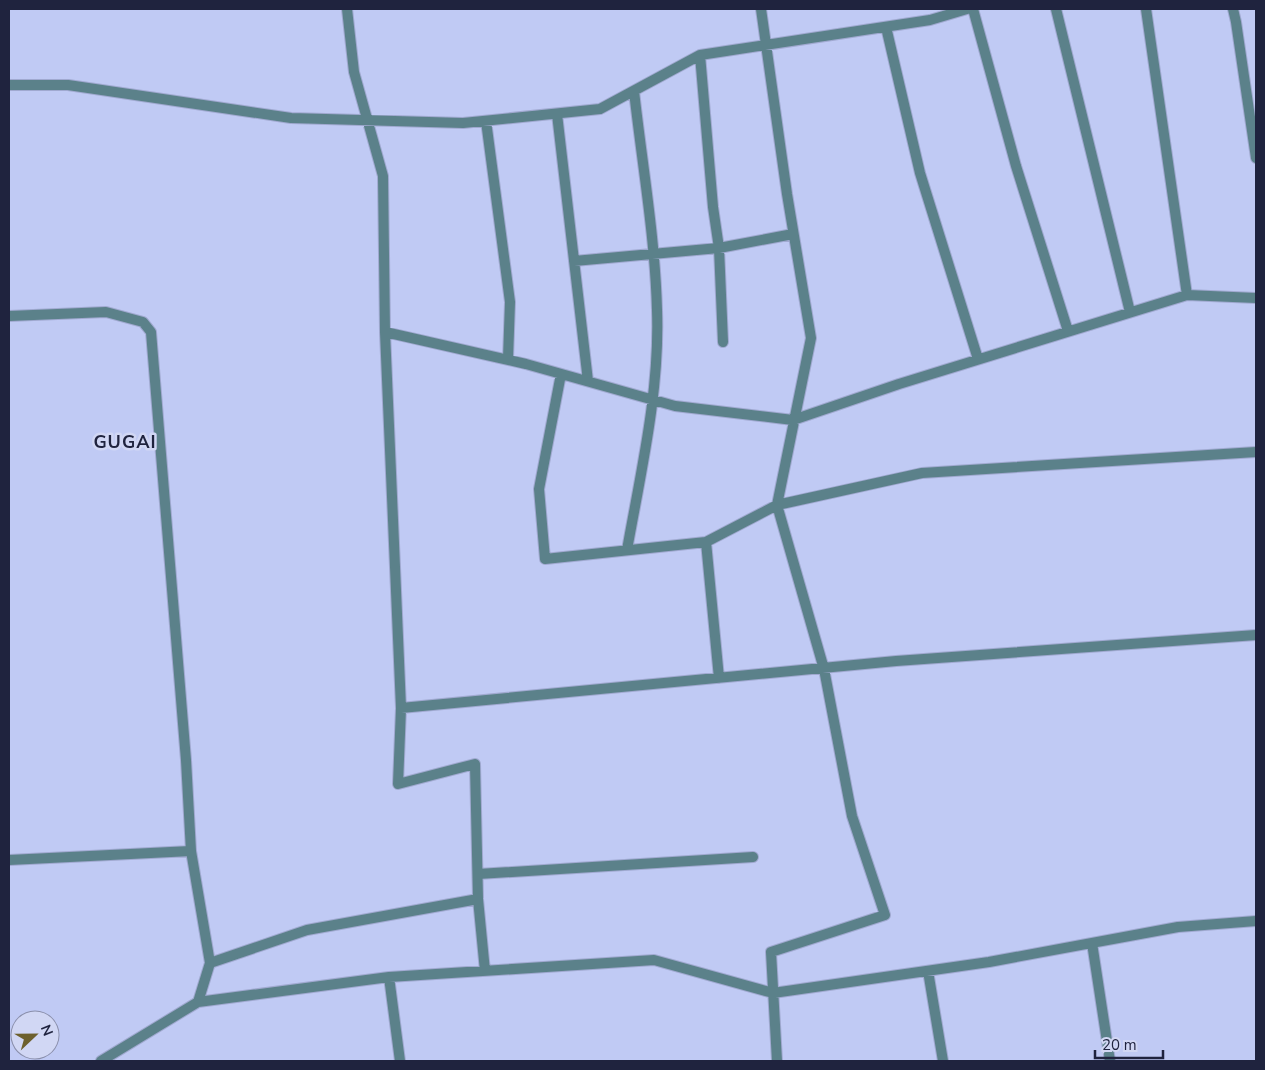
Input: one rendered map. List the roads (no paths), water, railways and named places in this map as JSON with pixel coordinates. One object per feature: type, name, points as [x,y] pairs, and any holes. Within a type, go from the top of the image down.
[{"type":"street","points":[[348,9],[354,72],[383,176],[385,332],[401,708],[398,784],[475,764],[478,899],[485,971]]},
{"type":"street","points":[[761,9],[811,338],[777,505],[824,669],[852,816],[885,915],[771,952],[777,1061]]},
{"type":"street","points":[[9,85],[68,85],[291,118],[463,123],[600,109],[700,55],[930,20],[967,9]]},
{"type":"street","points":[[973,9],[1016,166],[1068,331]]},
{"type":"street","points":[[1056,9],[1130,312]]},
{"type":"street","points":[[1146,9],[1187,295]]},
{"type":"street","points":[[1233,9],[1256,158]]},
{"type":"street","points":[[886,27],[920,173],[978,359]]},
{"type":"street","points":[[700,55],[713,207],[719,248],[723,342]]},
{"type":"street","points":[[627,550],[653,400],[657,311],[653,254],[634,91]]},
{"type":"street","points":[[557,114],[588,381]]},
{"type":"street","points":[[486,121],[510,302],[508,360]]},
{"type":"street","points":[[574,261],[719,248],[794,234]]},
{"type":"street","points":[[385,332],[508,360],[675,406],[793,420],[899,384],[1187,295],[1256,298]]},
{"type":"street","points":[[9,316],[106,312],[143,322],[151,332],[185,750],[191,851],[210,963],[198,1002]]},
{"type":"street","points":[[560,374],[539,489],[545,559],[706,542],[777,505],[922,473],[1256,452]]},
{"type":"street","points":[[706,542],[719,678]]},
{"type":"street","points":[[401,708],[896,661],[1256,635]]},
{"type":"street","points":[[9,860],[191,851]]},
{"type":"street","points":[[478,874],[752,857]]},
{"type":"street","points":[[210,963],[307,930],[478,899]]},
{"type":"street","points":[[101,1061],[198,1002],[389,978],[654,960],[773,993],[989,962],[1178,927],[1256,921]]},
{"type":"street","points":[[1092,943],[1110,1061]]},
{"type":"street","points":[[928,971],[943,1061]]},
{"type":"street","points":[[389,978],[400,1061]]},
{"type":"district","name":"GUGAI","points":[[125,442]]}]
